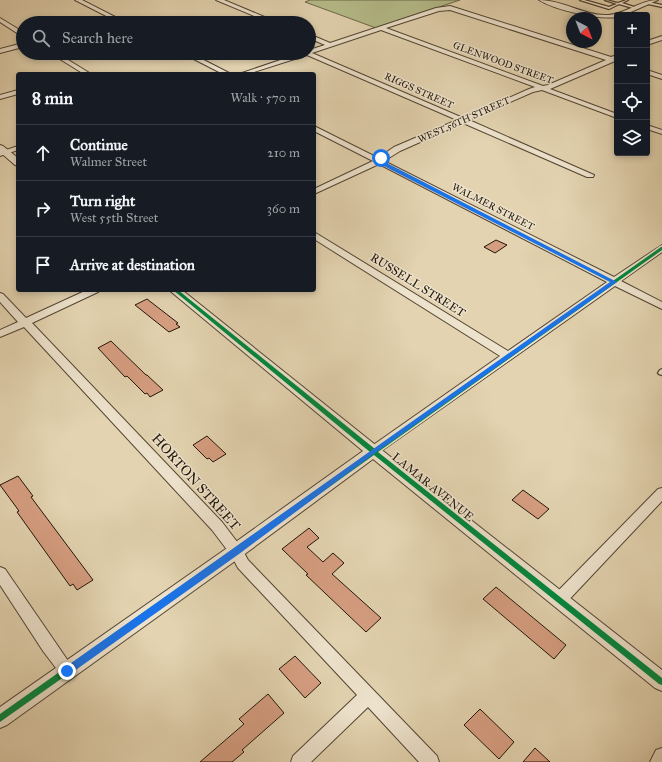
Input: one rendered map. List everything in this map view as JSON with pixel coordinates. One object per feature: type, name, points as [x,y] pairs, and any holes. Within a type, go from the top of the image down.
[{"type":"street","points":[[78,0],[110,16]]},
{"type":"street","points":[[219,0],[259,16]]},
{"type":"street","points":[[542,0],[593,15],[608,17],[614,16]]},
{"type":"street","points":[[626,12],[655,0]]},
{"type":"street","points":[[316,50],[438,9],[450,8],[614,59]]},
{"type":"street","points":[[0,20],[16,30]]},
{"type":"street","name":"GLENWOOD STREET","points":[[381,28],[614,115]]},
{"type":"street","points":[[650,42],[662,38]]},
{"type":"street","points":[[316,39],[330,45]]},
{"type":"street","points":[[0,51],[16,47]]},
{"type":"street","name":"RIGGS STREET","points":[[316,57],[462,121],[590,175]]},
{"type":"street","name":"WEST 56TH STREET","points":[[316,191],[369,167],[397,149],[531,90],[550,87],[614,59]]},
{"type":"street","points":[[64,60],[82,72]]},
{"type":"street","points":[[199,60],[224,72]]},
{"type":"street","points":[[248,72],[286,60]]},
{"type":"street","points":[[650,73],[662,77]]},
{"type":"street","points":[[0,97],[16,93]]},
{"type":"street","points":[[650,128],[662,132]]},
{"type":"street","name":"WALMER STREET","points":[[316,129],[662,306]]},
{"type":"street","points":[[2,152],[16,148]]},
{"type":"street","points":[[2,152],[16,162]]},
{"type":"street","name":"RUSSELL STREET","points":[[316,236],[508,356]]},
{"type":"street","points":[[0,718],[236,551],[373,451],[662,248]]},
{"type":"street","points":[[0,334],[91,292]]},
{"type":"street","name":"LAMAR AVENUE","points":[[177,292],[373,451],[662,682]]},
{"type":"street","name":"HORTON STREET","points":[[0,296],[218,526],[236,551],[243,564],[431,762]]},
{"type":"street","points":[[559,600],[662,493]]},
{"type":"street","points":[[0,574],[48,646],[67,671]]},
{"type":"street","points":[[299,762],[368,696]]},
{"type":"street","points":[[658,762],[662,756]]},
{"type":"lane","points":[[581,0],[609,8],[627,0]]},
{"type":"lane","points":[[606,0],[636,8]]},
{"type":"lane","points":[[649,3],[662,6]]},
{"type":"green space","points":[[310,0],[460,0],[376,28],[305,2]]},
{"type":"building","points":[[496,240],[507,245],[495,253],[484,247]]},
{"type":"building","points":[[147,299],[178,323],[176,324],[180,327],[169,332],[135,305]]},
{"type":"building","points":[[111,341],[163,390],[150,397],[127,376],[125,377],[98,348]]},
{"type":"building","points":[[207,436],[226,454],[213,462],[209,458],[207,459],[193,445]]},
{"type":"building","points":[[18,476],[33,496],[31,497],[93,580],[77,590],[73,584],[70,586],[17,512],[19,511],[0,485]]},
{"type":"building","points":[[523,490],[549,509],[538,519],[512,500]]},
{"type":"building","points":[[309,528],[319,538],[307,547],[323,562],[333,553],[344,563],[332,574],[381,618],[366,632],[306,575],[308,574],[282,549]]},
{"type":"building","points":[[496,587],[566,645],[554,659],[483,599]]},
{"type":"building","points":[[295,656],[321,683],[305,698],[279,669]]},
{"type":"building","points":[[268,694],[284,713],[242,750],[244,752],[232,762],[200,762],[244,724],[239,719]]},
{"type":"building","points":[[480,709],[514,742],[499,759],[464,725]]},
{"type":"building","points":[[535,748],[550,762],[523,762]]},
{"type":"cycle path","points":[[0,718],[662,248]]},
{"type":"cycle path","points":[[177,292],[373,451],[662,682]]},
{"type":"route","points":[[67,671],[236,551],[373,451],[614,282],[378,161],[381,158]]}]
